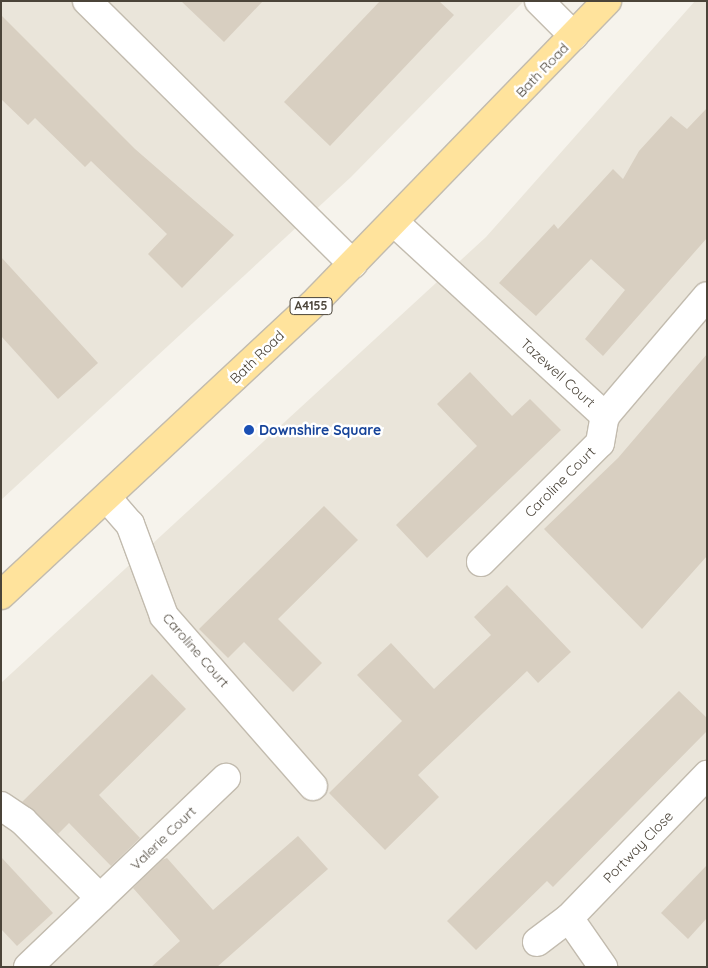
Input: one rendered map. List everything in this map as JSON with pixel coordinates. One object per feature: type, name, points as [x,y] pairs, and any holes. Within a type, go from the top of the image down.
[{"type":"main road","name":"Bath Road","points":[[1,595],[107,498],[353,264],[607,1]]},
{"type":"street","points":[[87,1],[353,264]]},
{"type":"street","points":[[539,1],[574,36]]},
{"type":"street","name":"Tazewell Court","points":[[394,222],[605,416],[707,296]]},
{"type":"street","name":"Caroline Court","points":[[481,562],[600,443],[605,416]]},
{"type":"street","name":"Caroline Court","points":[[107,498],[130,524],[164,616],[313,786]]},
{"type":"street","name":"Portway Close","points":[[537,942],[569,918],[707,775]]},
{"type":"street","name":"Valerie Court","points":[[28,967],[226,778]]},
{"type":"street","points":[[1,806],[23,821],[100,898]]},
{"type":"street","points":[[569,918],[603,967]]},
{"type":"shaded area","points":[[1,1],[524,1],[351,177],[1,500]]},
{"type":"shaded area","points":[[695,1],[707,1],[707,967],[1,967],[1,683],[486,237]]},
{"type":"building","points":[[181,1],[263,1],[224,42]]},
{"type":"building","points":[[380,1],[439,1],[454,15],[330,146],[284,102]]},
{"type":"building","points":[[1,15],[135,149],[234,235],[182,288],[148,254],[167,234],[91,161],[85,167],[35,118],[28,125],[1,99]]},
{"type":"building","points":[[707,108],[707,238],[603,356],[585,339],[625,290],[591,259],[536,316],[499,283],[554,224],[558,229],[613,169],[623,179],[639,151],[671,116],[687,129]]},
{"type":"building","points":[[1,257],[98,363],[58,399],[1,336]]},
{"type":"building","points":[[707,354],[707,556],[642,629],[544,529],[618,458]]},
{"type":"building","points":[[470,372],[512,416],[530,399],[561,430],[427,558],[396,525],[477,446],[437,404]]},
{"type":"building","points":[[324,506],[358,540],[278,619],[322,663],[293,692],[244,642],[228,658],[199,629]]},
{"type":"building","points":[[507,585],[571,652],[538,683],[527,671],[418,775],[439,797],[385,850],[329,793],[402,721],[357,675],[391,643],[434,689],[491,635],[474,617]]},
{"type":"building","points":[[152,674],[186,709],[99,795],[140,838],[111,866],[69,823],[58,834],[22,802]]},
{"type":"building","points":[[679,691],[707,718],[707,731],[553,887],[547,881],[476,950],[447,921]]},
{"type":"building","points":[[298,836],[328,869],[217,967],[151,967],[180,941],[133,888],[162,860],[167,858],[213,910]]},
{"type":"building","points":[[1,857],[53,913],[17,946],[1,929]]},
{"type":"building","points":[[707,865],[707,918],[688,939],[661,913]]},
{"type":"place","name":"Downshire Square","points":[[249,430]]}]
